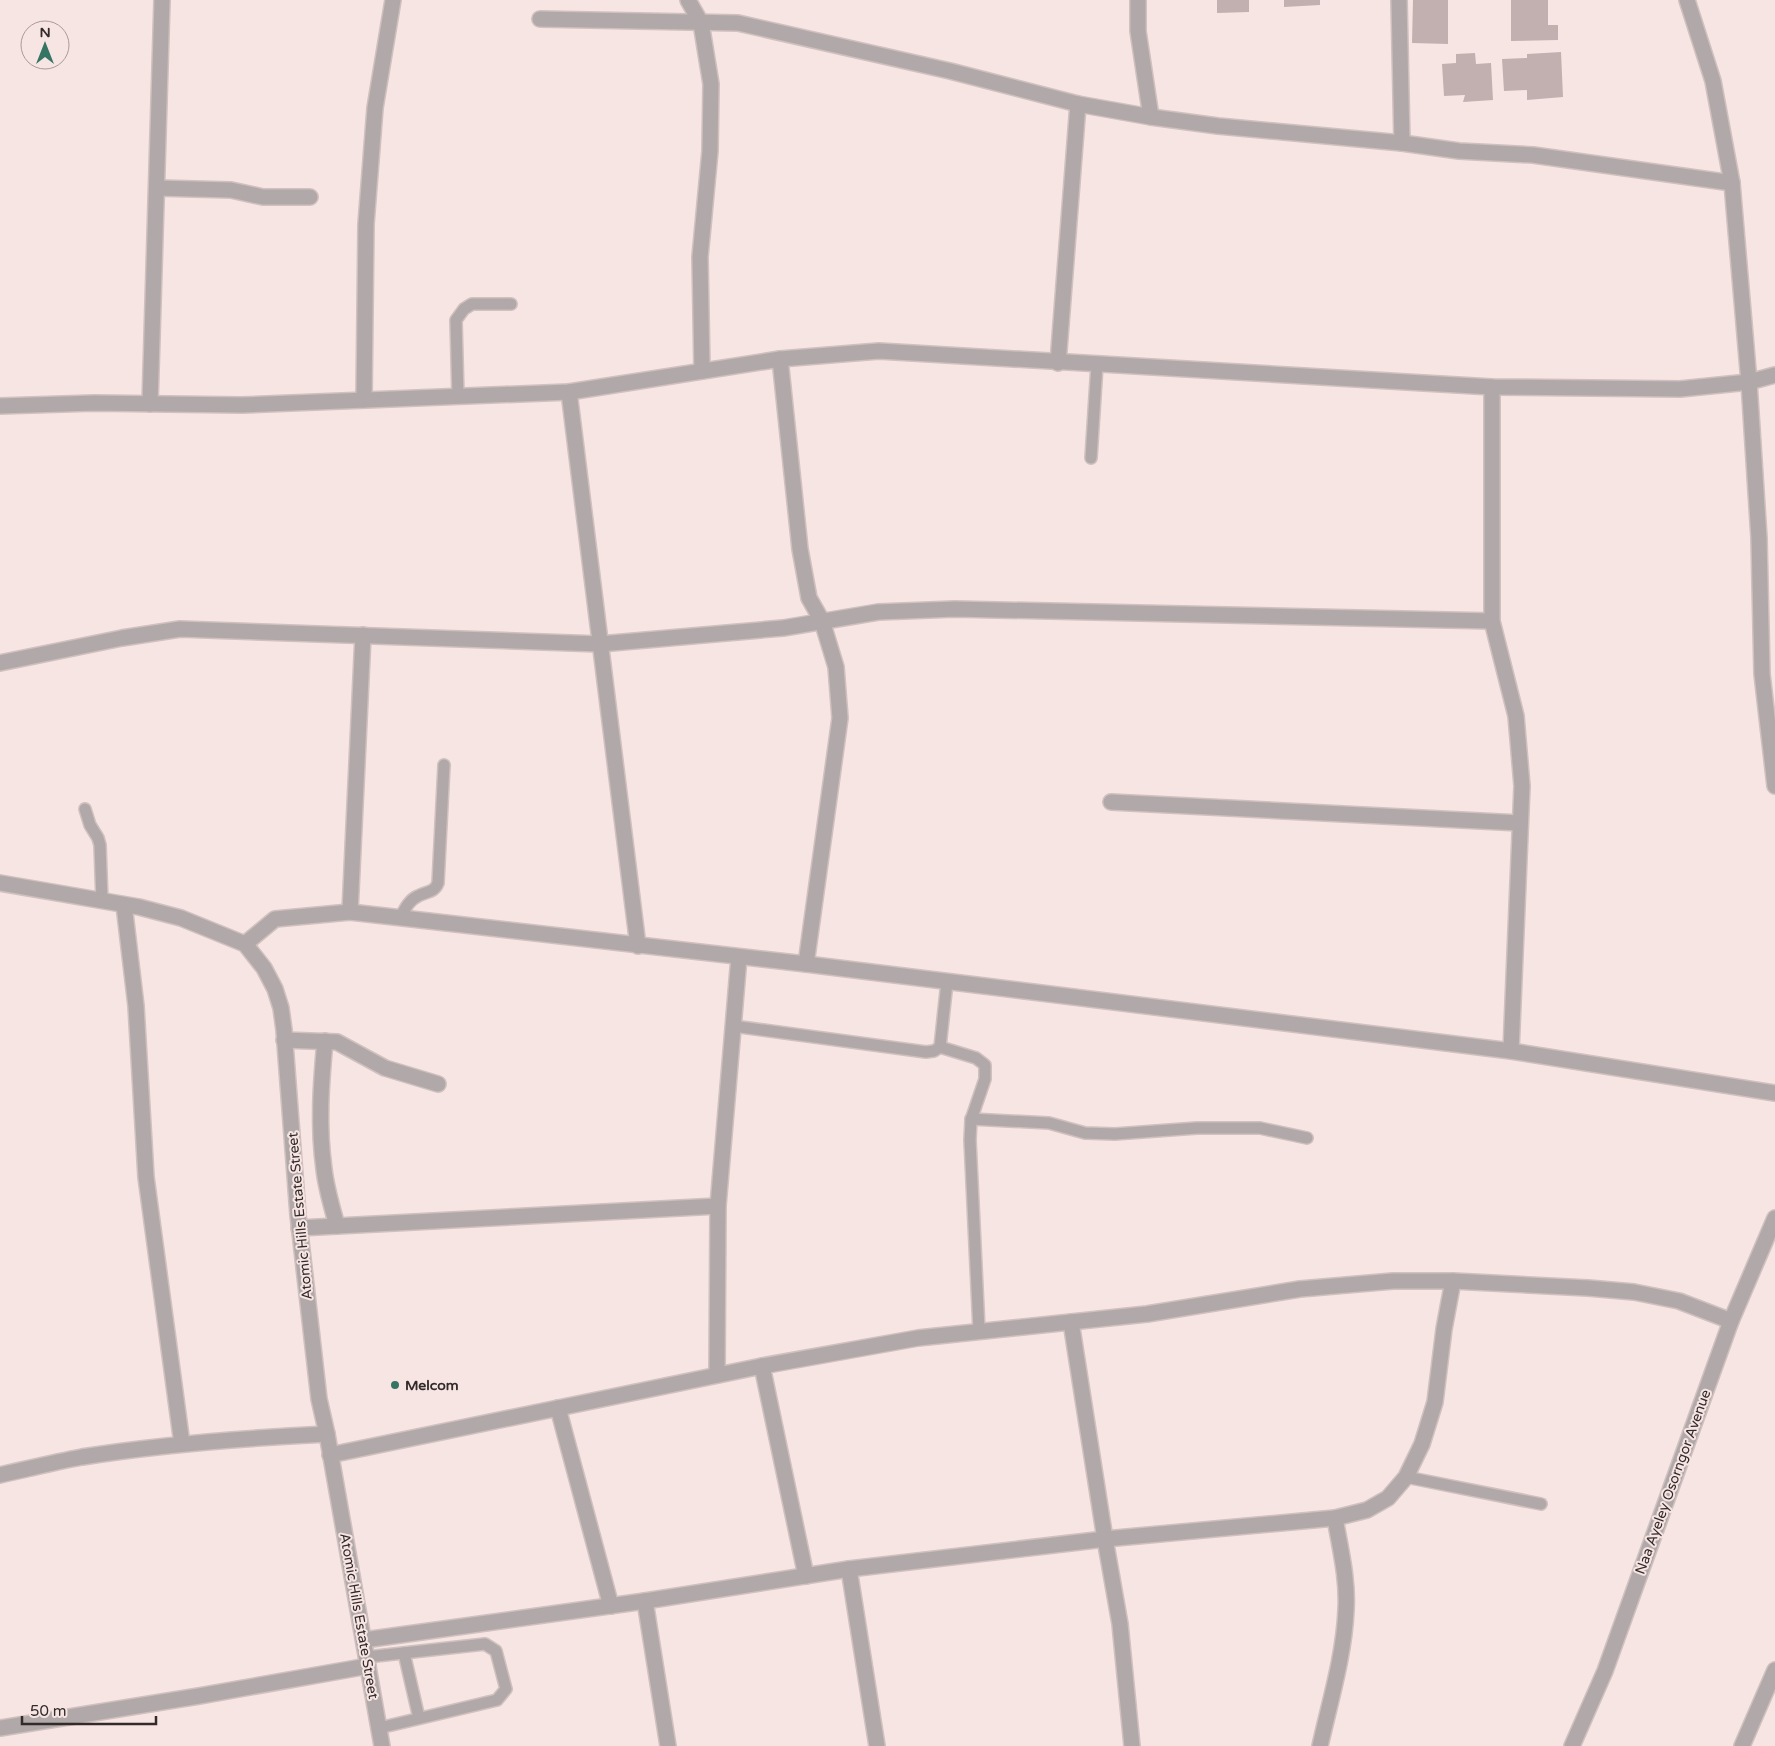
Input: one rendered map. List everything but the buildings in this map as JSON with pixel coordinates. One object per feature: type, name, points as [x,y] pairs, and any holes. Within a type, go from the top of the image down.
[{"type":"street","points":[[150,404],[162,0]]},
{"type":"street","points":[[364,400],[366,224],[375,108],[393,0]]},
{"type":"street","points":[[688,0],[701,23],[711,84],[710,151],[700,257],[702,371]]},
{"type":"street","points":[[1138,0],[1138,31],[1151,117]]},
{"type":"street","points":[[1399,0],[1402,143]]},
{"type":"street","points":[[1687,0],[1713,81],[1732,183],[1749,382],[1775,786]]},
{"type":"street","points":[[540,19],[738,23],[950,71],[1078,104],[1151,117],[1218,126],[1402,143],[1459,151],[1533,155],[1732,183]]},
{"type":"street","points":[[1058,363],[1078,104]]},
{"type":"street","points":[[157,188],[232,190],[263,197],[310,197]]},
{"type":"street","points":[[0,406],[94,403],[242,405],[568,392],[780,359],[879,351],[1492,388],[1680,389],[1749,382],[1775,375]]},
{"type":"street","points":[[780,359],[800,549],[809,598],[822,621],[836,667],[840,718],[806,964]]},
{"type":"street","points":[[1492,388],[1492,621],[1516,716],[1522,786],[1511,1051]]},
{"type":"street","points":[[568,392],[638,946]]},
{"type":"street","points":[[0,663],[122,638],[180,629],[600,644],[783,628],[878,612],[955,609],[1492,621]]},
{"type":"street","points":[[350,912],[363,635]]},
{"type":"street","points":[[1111,802],[1520,823]]},
{"type":"street","name":"Atomic Hills Estate Street","points":[[0,883],[124,905],[181,918],[245,944],[264,968],[275,989],[281,1008],[299,1228],[319,1399],[327,1434],[382,1746]]},
{"type":"street","points":[[124,905],[136,1006],[146,1177],[182,1444]]},
{"type":"street","points":[[245,944],[275,919],[350,912],[806,964],[1511,1051],[1775,1093]]},
{"type":"street","points":[[717,1375],[718,1206],[739,957]]},
{"type":"street","points":[[284,1040],[337,1042],[385,1068],[438,1084]]},
{"type":"street","points":[[326,1041],[321,1090],[321,1137],[324,1171],[337,1226]]},
{"type":"street","points":[[299,1228],[718,1206]]},
{"type":"street","name":"Naa Ayeley Osorngor Avenue","points":[[1572,1746],[1604,1671],[1731,1321],[1775,1218]]},
{"type":"street","points":[[330,1455],[762,1366],[918,1338],[979,1330],[1147,1314],[1300,1289],[1393,1281],[1538,1284],[1634,1292],[1679,1301],[1731,1321]]},
{"type":"street","points":[[364,1640],[611,1606],[849,1569],[1105,1540],[1335,1518],[1367,1510],[1388,1498],[1406,1477],[1422,1444],[1435,1402],[1444,1329],[1453,1281]]},
{"type":"street","points":[[1071,1322],[1120,1624],[1132,1746]]},
{"type":"street","points":[[762,1366],[806,1576]]},
{"type":"street","points":[[558,1408],[611,1606]]},
{"type":"street","points":[[0,1475],[82,1457],[182,1444],[327,1434]]},
{"type":"street","points":[[1320,1746],[1340,1659],[1346,1609],[1344,1568],[1335,1518]]},
{"type":"street","points":[[849,1569],[877,1746]]},
{"type":"street","points":[[645,1601],[668,1746]]},
{"type":"street","points":[[0,1728],[199,1696],[368,1661]]},
{"type":"street","points":[[1742,1746],[1775,1670]]},
{"type":"lane","points":[[458,397],[456,320],[464,309],[472,304],[511,304]]},
{"type":"lane","points":[[1091,458],[1097,365]]},
{"type":"lane","points":[[400,918],[408,904],[417,896],[432,891],[438,883],[444,765]]},
{"type":"lane","points":[[85,809],[90,825],[100,845],[102,901]]},
{"type":"lane","points":[[940,1047],[947,982]]},
{"type":"lane","points":[[733,1026],[926,1052],[934,1051],[940,1047]]},
{"type":"lane","points":[[940,1047],[976,1058],[985,1065],[985,1079],[971,1119],[970,1140],[979,1330]]},
{"type":"lane","points":[[971,1119],[1049,1123],[1086,1133],[1115,1134],[1197,1128],[1260,1128],[1307,1138]]},
{"type":"lane","points":[[1406,1477],[1541,1504]]},
{"type":"lane","points":[[368,1661],[404,1653],[485,1644],[496,1651],[506,1689],[497,1700],[379,1728]]},
{"type":"lane","points":[[404,1653],[419,1718]]},
{"type":"place","name":"Melcom","points":[[395,1385]]}]
